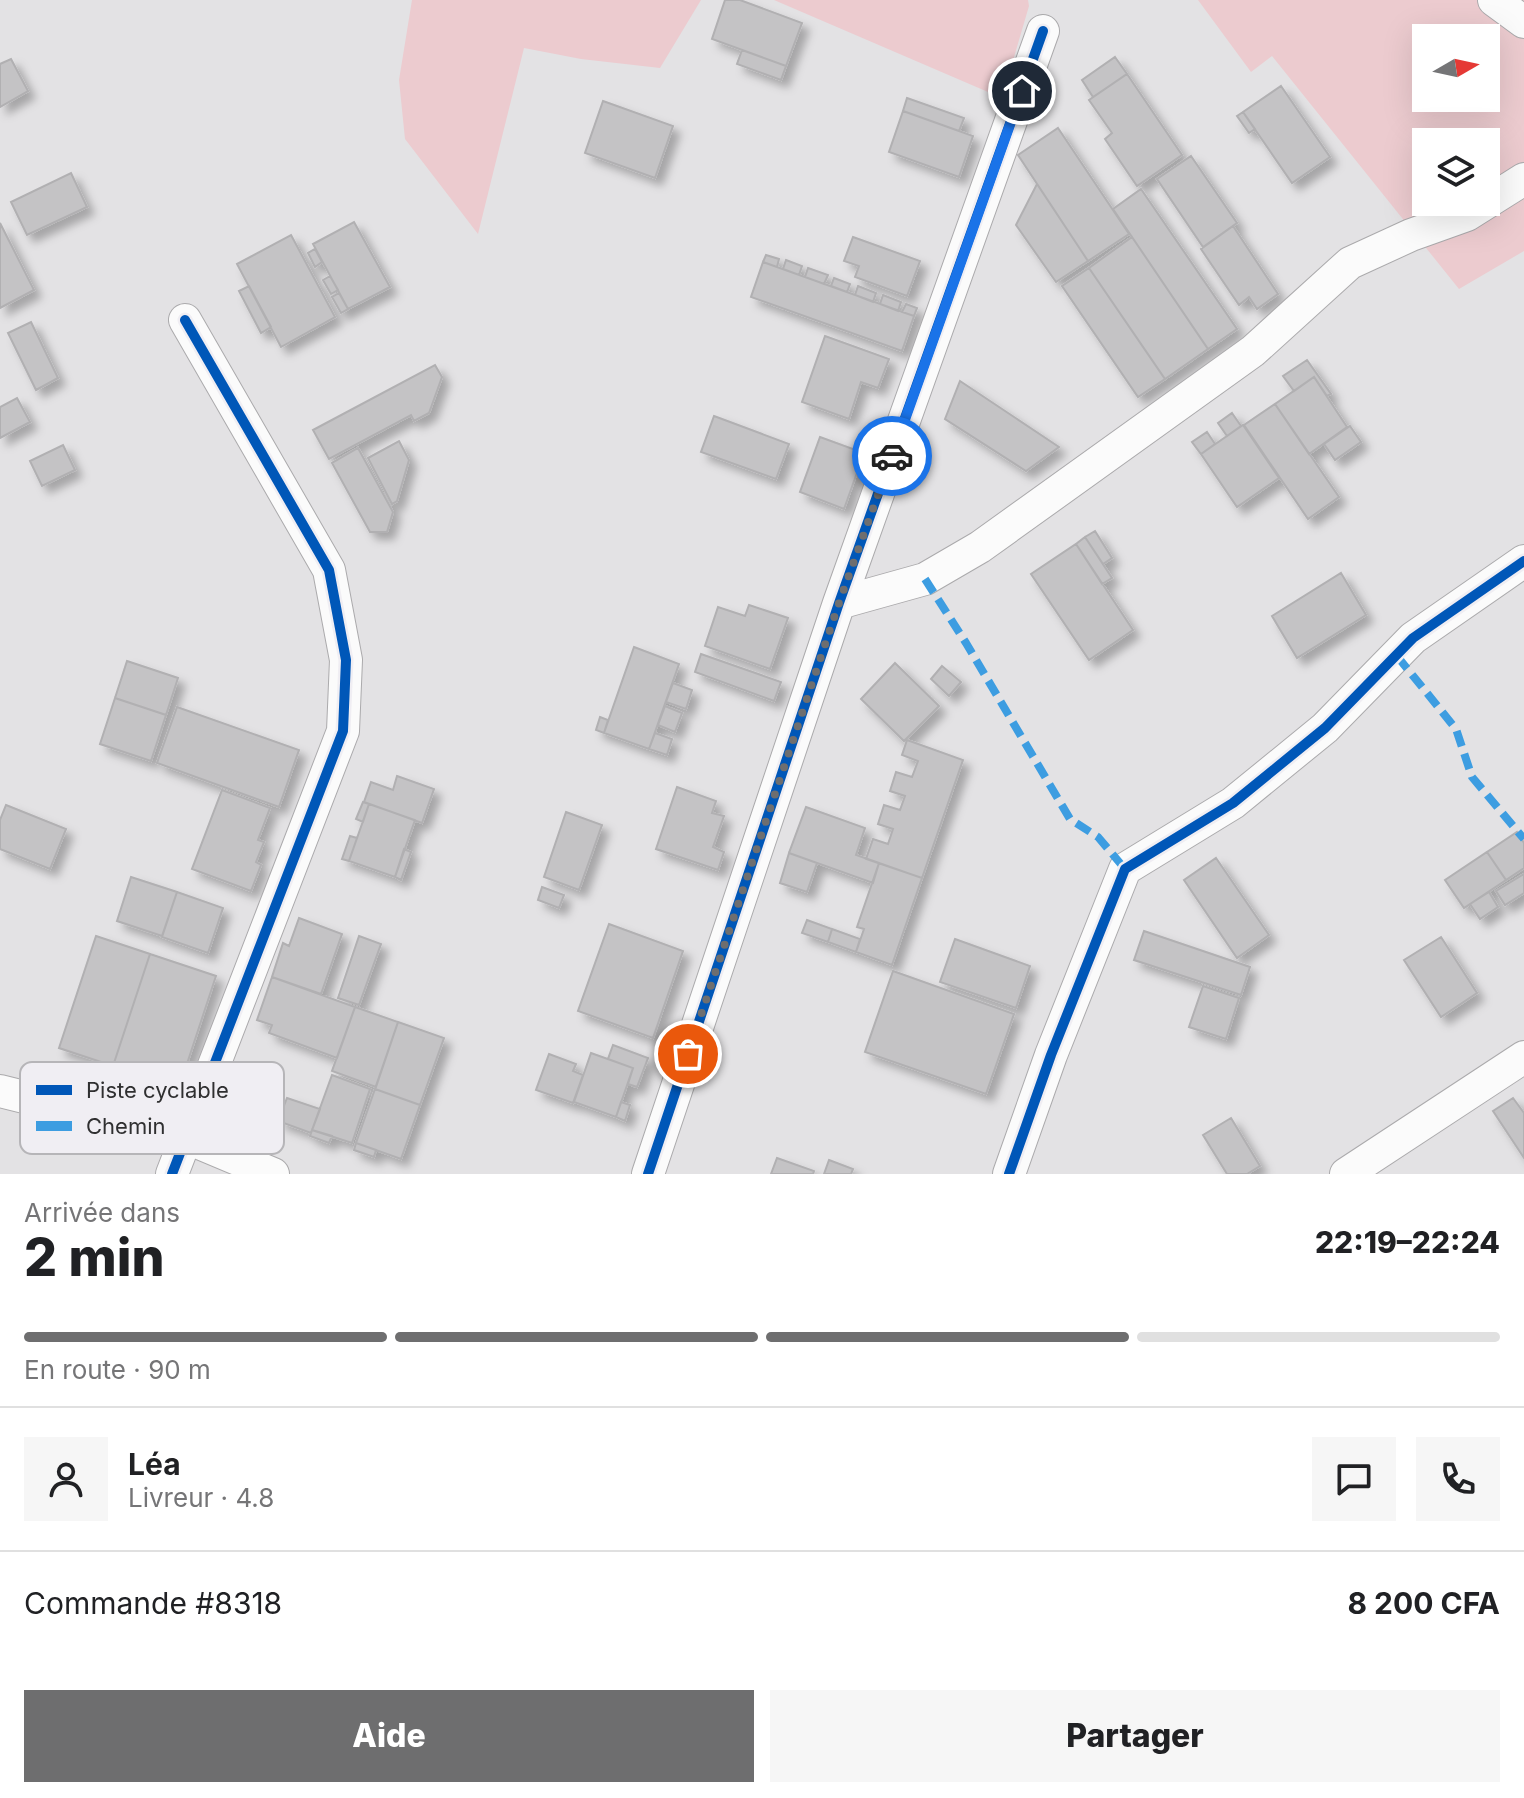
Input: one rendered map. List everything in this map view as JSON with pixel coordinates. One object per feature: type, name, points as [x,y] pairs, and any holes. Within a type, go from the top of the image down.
[{"type":"street","points":[[1494,0],[1524,22]]},
{"type":"street","points":[[648,1174],[839,603],[1043,31]]},
{"type":"street","points":[[839,603],[925,579],[980,547],[1253,351],[1350,263],[1411,235],[1467,215],[1524,179]]},
{"type":"street","points":[[185,320],[329,570],[346,660],[343,731],[214,1062]]},
{"type":"street","points":[[1009,1174],[1051,1055],[1125,869],[1233,803],[1325,728],[1413,638],[1524,561]]},
{"type":"street","points":[[1346,1174],[1524,1057]]},
{"type":"street","points":[[0,1091],[20,1096]]},
{"type":"street","points":[[172,1174],[179,1154]]},
{"type":"street","points":[[225,1154],[273,1174]]},
{"type":"shaded area","points":[[412,0],[701,0],[660,68],[581,59],[524,48],[478,234],[405,139],[399,80]]},
{"type":"shaded area","points":[[774,0],[1028,0],[1029,6],[1002,98]]},
{"type":"shaded area","points":[[1198,0],[1524,0],[1524,251],[1459,289],[1272,56],[1251,72]]},
{"type":"building","points":[[725,0],[740,0],[802,23],[786,66],[712,39]]},
{"type":"building","points":[[742,50],[786,66],[781,80],[737,64]]},
{"type":"building","points":[[1115,57],[1127,74],[1093,97],[1082,80]]},
{"type":"building","points":[[11,59],[28,91],[0,107],[0,64]]},
{"type":"building","points":[[1127,74],[1182,155],[1137,186],[1105,139],[1112,133],[1089,100]]},
{"type":"building","points":[[1281,86],[1330,157],[1292,183],[1243,112]]},
{"type":"building","points":[[907,98],[964,118],[959,131],[903,111]]},
{"type":"building","points":[[603,101],[673,126],[655,178],[585,153]]},
{"type":"building","points":[[903,111],[973,136],[959,177],[889,152]]},
{"type":"building","points":[[1243,112],[1255,129],[1249,133],[1237,116]]},
{"type":"building","points":[[1058,128],[1129,234],[1088,261],[1018,155]]},
{"type":"building","points":[[1191,156],[1237,223],[1203,247],[1157,179]]},
{"type":"building","points":[[71,173],[87,207],[27,235],[11,202]]},
{"type":"building","points":[[1037,184],[1088,261],[1056,282],[1016,225]]},
{"type":"building","points":[[1141,189],[1237,329],[1208,349],[1113,209]]},
{"type":"building","points":[[354,222],[390,287],[348,309],[313,244]]},
{"type":"building","points":[[0,223],[34,290],[0,308]]},
{"type":"building","points":[[1233,226],[1278,294],[1257,309],[1249,297],[1239,305],[1201,249]]},
{"type":"building","points":[[291,235],[335,317],[281,347],[237,264]]},
{"type":"building","points":[[853,237],[920,261],[907,296],[855,277],[859,266],[844,261]]},
{"type":"building","points":[[1132,237],[1208,349],[1165,379],[1089,268]]},
{"type":"building","points":[[315,249],[322,262],[315,267],[308,253]]},
{"type":"building","points":[[766,255],[779,259],[777,267],[763,262]]},
{"type":"building","points":[[786,260],[802,266],[799,275],[783,269]]},
{"type":"building","points":[[763,262],[914,316],[902,351],[751,297]]},
{"type":"building","points":[[808,268],[828,275],[824,284],[805,277]]},
{"type":"building","points":[[1089,268],[1165,379],[1138,397],[1062,286]]},
{"type":"building","points":[[330,276],[338,290],[331,294],[323,280]]},
{"type":"building","points":[[834,278],[850,284],[847,292],[831,286]]},
{"type":"building","points":[[249,286],[271,327],[261,333],[239,291]]},
{"type":"building","points":[[858,286],[876,293],[873,302],[855,295]]},
{"type":"building","points":[[339,293],[348,309],[341,313],[332,297]]},
{"type":"building","points":[[883,295],[901,302],[898,311],[880,304]]},
{"type":"building","points":[[906,304],[917,308],[914,316],[902,312]]},
{"type":"building","points":[[31,322],[58,378],[36,390],[8,333]]},
{"type":"building","points":[[825,336],[889,359],[878,388],[861,382],[849,419],[802,402]]},
{"type":"building","points":[[1307,360],[1331,394],[1327,396],[1314,377],[1294,391],[1283,376]]},
{"type":"building","points":[[435,365],[442,377],[429,413],[414,421],[411,415],[329,459],[313,430]]},
{"type":"building","points":[[1314,377],[1347,427],[1309,454],[1275,404]]},
{"type":"building","points":[[960,381],[1059,447],[1026,471],[945,419]]},
{"type":"building","points":[[17,398],[30,422],[0,438],[0,407]]},
{"type":"building","points":[[1275,404],[1339,497],[1308,519],[1244,425]]},
{"type":"building","points":[[1232,413],[1241,426],[1227,436],[1218,423]]},
{"type":"building","points":[[714,416],[789,444],[776,479],[701,452]]},
{"type":"building","points":[[1243,425],[1279,478],[1237,507],[1201,454]]},
{"type":"building","points":[[1350,426],[1361,442],[1335,460],[1324,444]]},
{"type":"building","points":[[1207,432],[1215,444],[1201,454],[1192,442]]},
{"type":"building","points":[[820,437],[864,453],[844,509],[800,492]]},
{"type":"building","points":[[399,441],[409,460],[397,501],[392,504],[368,458]]},
{"type":"building","points":[[63,445],[75,470],[42,486],[30,461]]},
{"type":"building","points":[[358,448],[393,512],[387,532],[370,532],[332,463]]},
{"type":"building","points":[[1095,531],[1112,558],[1103,564],[1085,537]]},
{"type":"building","points":[[1085,537],[1112,578],[1102,584],[1076,544]]},
{"type":"building","points":[[1076,544],[1133,630],[1089,660],[1031,574]]},
{"type":"building","points":[[1341,573],[1366,615],[1297,658],[1272,616]]},
{"type":"building","points":[[749,605],[788,618],[770,669],[705,646],[718,607],[745,616]]},
{"type":"building","points":[[634,647],[679,664],[649,749],[604,733]]},
{"type":"building","points":[[701,654],[781,682],[774,701],[695,672]]},
{"type":"building","points":[[127,661],[178,678],[166,715],[115,698]]},
{"type":"building","points":[[895,663],[939,706],[904,741],[861,699]]},
{"type":"building","points":[[942,666],[961,682],[949,696],[931,679]]},
{"type":"building","points":[[673,683],[692,690],[686,709],[666,702]]},
{"type":"building","points":[[115,698],[166,715],[151,761],[100,744]]},
{"type":"building","points":[[665,706],[682,713],[675,732],[658,725]]},
{"type":"building","points":[[177,707],[299,750],[279,807],[157,763]]},
{"type":"building","points":[[600,717],[608,720],[604,733],[596,730]]},
{"type":"building","points":[[655,733],[672,739],[667,755],[649,749]]},
{"type":"building","points":[[907,740],[963,760],[922,878],[866,859],[873,839],[888,844],[893,829],[878,824],[884,805],[900,810],[905,796],[890,791],[896,772],[912,777],[918,761],[902,755]]},
{"type":"building","points":[[397,776],[434,789],[422,823],[364,802],[371,782],[393,790]]},
{"type":"building","points":[[677,787],[716,801],[712,813],[724,816],[713,847],[724,852],[718,870],[656,849]]},
{"type":"building","points":[[222,790],[270,808],[258,840],[264,842],[256,862],[261,865],[251,891],[192,869]]},
{"type":"building","points":[[363,802],[369,804],[363,822],[356,819]]},
{"type":"building","points":[[369,804],[415,820],[395,877],[349,861]]},
{"type":"building","points":[[6,805],[66,829],[50,869],[0,849],[0,820]]},
{"type":"building","points":[[806,807],[865,828],[856,855],[879,863],[873,883],[789,853]]},
{"type":"building","points":[[566,812],[602,825],[579,890],[544,877]]},
{"type":"building","points":[[1517,832],[1524,843],[1524,868],[1506,880],[1487,852]]},
{"type":"building","points":[[350,836],[357,838],[349,861],[342,859]]},
{"type":"building","points":[[404,849],[411,852],[401,880],[395,877]]},
{"type":"building","points":[[1487,852],[1506,880],[1464,908],[1445,880]]},
{"type":"building","points":[[789,853],[817,863],[807,892],[780,883]]},
{"type":"building","points":[[1216,858],[1269,935],[1237,958],[1184,880]]},
{"type":"building","points":[[879,863],[922,878],[892,965],[856,952],[864,929],[857,927]]},
{"type":"building","points":[[1524,874],[1524,893],[1505,905],[1496,891]]},
{"type":"building","points":[[131,877],[177,892],[162,936],[117,921]]},
{"type":"building","points":[[542,887],[564,895],[559,908],[538,900]]},
{"type":"building","points":[[177,892],[223,908],[208,953],[162,937]]},
{"type":"building","points":[[1489,892],[1498,907],[1480,919],[1470,904]]},
{"type":"building","points":[[299,918],[342,934],[321,994],[272,977],[283,943],[289,946]]},
{"type":"building","points":[[807,920],[832,929],[828,942],[802,933]]},
{"type":"building","points":[[609,924],[683,951],[653,1038],[578,1011]]},
{"type":"building","points":[[832,929],[860,939],[856,952],[828,942]]},
{"type":"building","points":[[1144,931],[1250,967],[1241,995],[1134,960]]},
{"type":"building","points":[[96,936],[150,954],[114,1062],[101,1062],[59,1048]]},
{"type":"building","points":[[359,936],[381,944],[359,1005],[338,998]]},
{"type":"building","points":[[1441,937],[1477,993],[1441,1017],[1404,960]]},
{"type":"building","points":[[955,939],[1030,966],[1016,1008],[940,982]]},
{"type":"building","points":[[150,954],[216,976],[188,1062],[114,1062]]},
{"type":"building","points":[[893,971],[1014,1014],[986,1094],[865,1052]]},
{"type":"building","points":[[272,977],[355,1007],[337,1058],[269,1033],[272,1025],[257,1020]]},
{"type":"building","points":[[1203,986],[1239,998],[1226,1039],[1189,1027]]},
{"type":"building","points":[[355,1007],[398,1022],[376,1087],[332,1071]]},
{"type":"building","points":[[398,1022],[444,1038],[420,1105],[375,1089]]},
{"type":"building","points":[[613,1045],[648,1058],[637,1087],[628,1084],[633,1068],[608,1059]]},
{"type":"building","points":[[591,1053],[633,1068],[616,1117],[574,1102]]},
{"type":"building","points":[[549,1054],[576,1064],[573,1071],[583,1075],[573,1103],[536,1090]]},
{"type":"building","points":[[332,1075],[370,1089],[352,1143],[312,1130]]},
{"type":"building","points":[[375,1089],[420,1105],[401,1159],[356,1143]]},
{"type":"building","points":[[287,1098],[320,1109],[311,1133],[284,1123]]},
{"type":"building","points":[[1513,1098],[1524,1113],[1524,1158],[1493,1111]]},
{"type":"building","points":[[621,1102],[630,1105],[625,1121],[616,1117]]},
{"type":"building","points":[[1231,1118],[1260,1166],[1247,1174],[1227,1174],[1203,1135]]},
{"type":"building","points":[[312,1130],[332,1136],[329,1143],[310,1136]]},
{"type":"building","points":[[356,1143],[376,1150],[374,1157],[354,1150]]},
{"type":"building","points":[[777,1158],[814,1171],[813,1174],[771,1174]]},
{"type":"building","points":[[829,1160],[853,1169],[851,1174],[824,1174]]},
{"type":"marked path","points":[[925,579],[1070,819],[1098,837],[1125,869]]},
{"type":"marked path","points":[[1397,656],[1456,729],[1472,777],[1524,839]]},
{"type":"cycle path","points":[[648,1174],[839,603],[1043,31]]},
{"type":"cycle path","points":[[185,320],[329,570],[346,660],[343,731],[215,1062]]},
{"type":"cycle path","points":[[1009,1174],[1051,1055],[1125,869],[1233,803],[1325,728],[1413,638],[1524,561]]},
{"type":"cycle path","points":[[172,1174],[180,1154]]},
{"type":"way so far","points":[[688,1054],[839,603],[892,456]]},
{"type":"route","points":[[892,456],[1022,91]]}]
